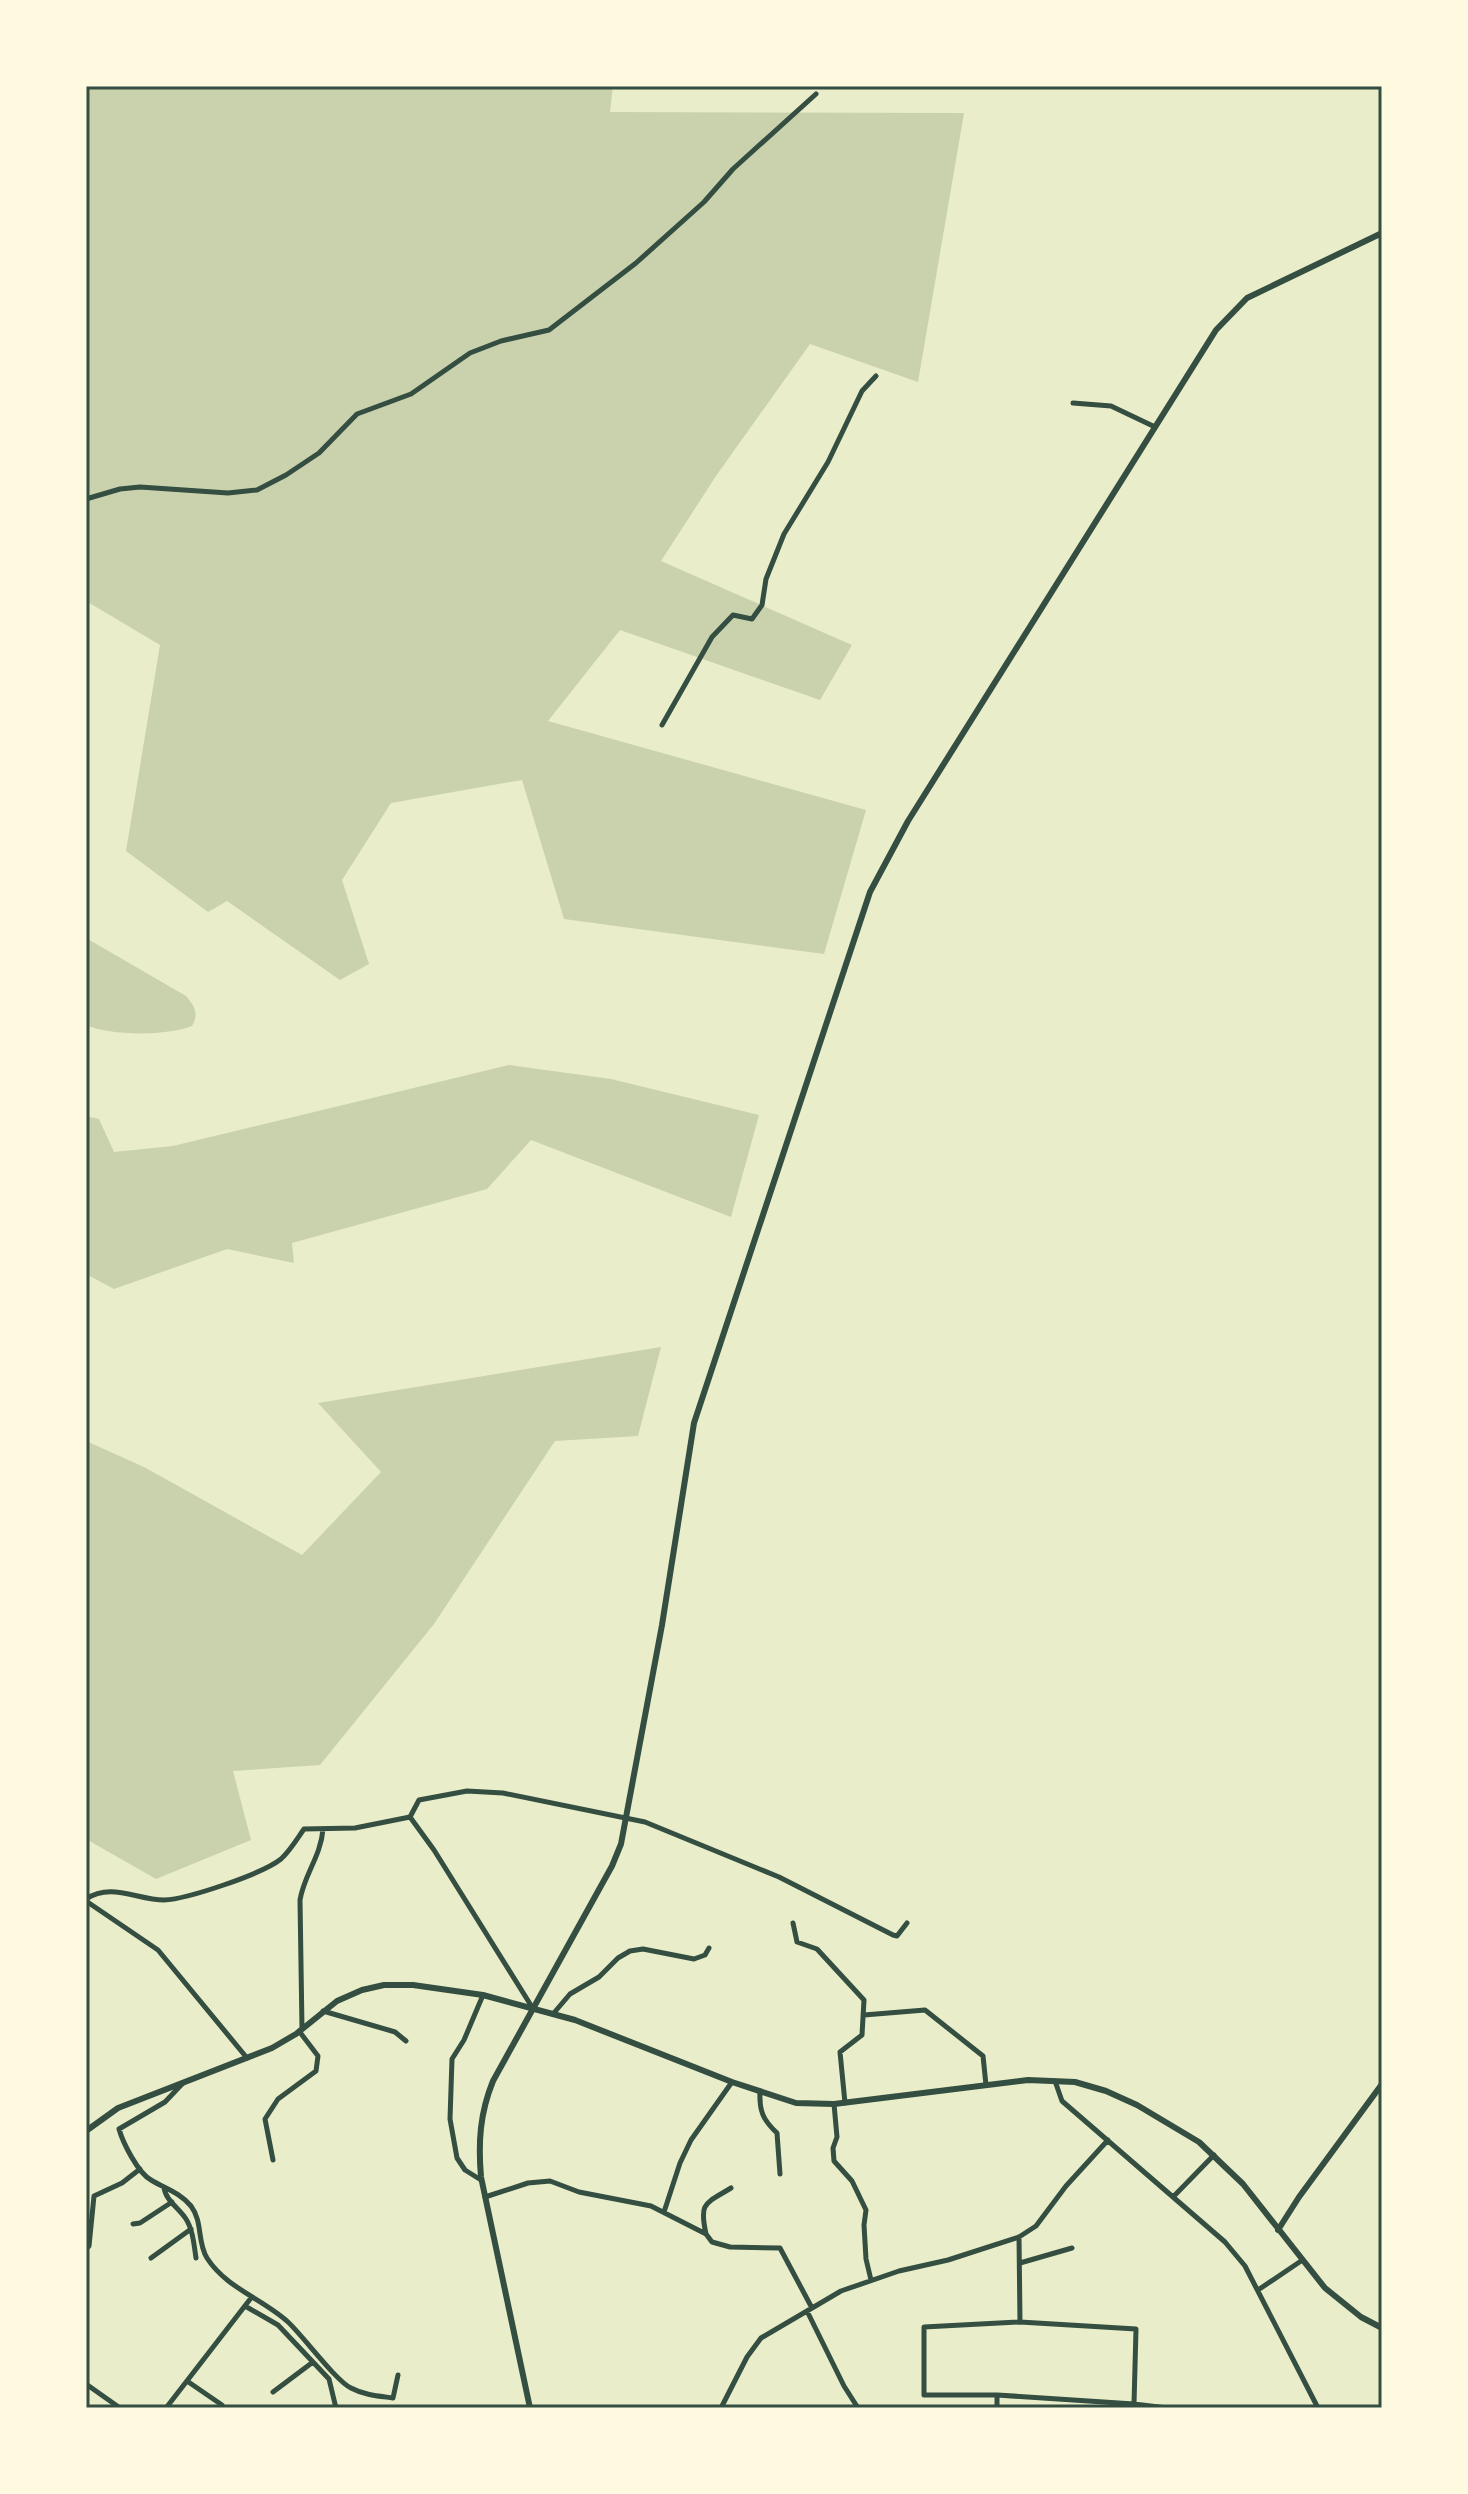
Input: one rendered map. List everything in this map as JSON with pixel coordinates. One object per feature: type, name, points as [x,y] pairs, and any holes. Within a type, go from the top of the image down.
[{"type":"street","points":[[86,499],[140,487],[228,493],[257,490],[319,453],[357,414],[411,394],[470,353],[501,341],[549,330],[636,263],[816,94]]},
{"type":"street","points":[[530,2408],[482,2180],[479,2139],[485,2101],[532,2007],[612,1866],[627,1817],[694,1423],[866,902],[908,821],[1216,330],[1247,298],[1382,233]]},
{"type":"street","points":[[662,725],[712,637],[733,615],[752,619],[762,605],[766,579],[784,534],[828,462],[862,391],[876,376]]},
{"type":"street","points":[[1073,403],[1111,406],[1153,426]]},
{"type":"street","points":[[410,1817],[419,1800],[467,1791],[503,1793],[627,1817],[739,1860],[893,1935],[897,1936],[907,1923]]},
{"type":"street","points":[[248,2059],[158,1950],[86,1900],[98,1891],[122,1892],[161,1900],[183,1898],[267,1867],[283,1858],[304,1829],[355,1828],[410,1817]]},
{"type":"street","points":[[410,1817],[532,2007]]},
{"type":"street","points":[[273,2160],[265,2119],[278,2099],[316,2071],[318,2056],[301,2030],[300,1900],[302,1888],[322,1848],[323,1829]]},
{"type":"street","points":[[793,1923],[797,1942],[817,1949],[864,2000],[862,2035],[840,2052],[845,2103]]},
{"type":"street","points":[[553,2014],[570,1994],[599,1977],[630,1951],[643,1949],[694,1959],[705,1955],[709,1948]]},
{"type":"street","points":[[86,2131],[118,2108],[248,2059],[301,2030],[323,2011],[362,1990],[384,1985],[413,1985],[483,1995],[532,2007],[796,2103],[845,2103],[1028,2080],[1075,2082],[1106,2091],[1161,2117],[1214,2155],[1243,2184],[1301,2261],[1342,2304],[1382,2328]]},
{"type":"street","points":[[482,2180],[465,2170],[457,2158],[450,2119],[452,2059],[464,2040],[483,1995]]},
{"type":"street","points":[[864,2015],[925,2010],[983,2056],[986,2085]]},
{"type":"street","points":[[323,2011],[395,2032],[406,2041]]},
{"type":"street","points":[[1055,2080],[1062,2101],[1225,2242],[1245,2266],[1318,2408]]},
{"type":"street","points":[[184,2082],[165,2102],[119,2129],[123,2143],[140,2169],[148,2179],[178,2193],[193,2209],[199,2221],[205,2255],[216,2269],[251,2298],[286,2320],[348,2387],[393,2398],[398,2375]]},
{"type":"street","points":[[664,2212],[691,2140],[732,2082]]},
{"type":"street","points":[[1278,2230],[1382,2084]]},
{"type":"street","points":[[760,2091],[760,2112],[764,2121],[777,2133],[780,2174]]},
{"type":"street","points":[[834,2104],[837,2137],[833,2148],[834,2161],[852,2181],[866,2210],[866,2259],[871,2280]]},
{"type":"street","points":[[721,2408],[747,2357],[761,2338],[841,2291],[1019,2237],[1036,2226],[1066,2186],[1108,2140]]},
{"type":"street","points":[[1173,2197],[1214,2155]]},
{"type":"street","points":[[86,2249],[89,2246],[94,2196],[122,2183],[140,2169]]},
{"type":"street","points":[[485,2197],[528,2183],[550,2181],[579,2192],[644,2203],[706,2234]]},
{"type":"street","points":[[164,2186],[165,2194],[191,2229],[196,2258]]},
{"type":"street","points":[[731,2188],[704,2205],[701,2211],[706,2234],[712,2242],[730,2247],[780,2248],[844,2386],[858,2408]]},
{"type":"street","points":[[133,2224],[140,2223],[172,2202]]},
{"type":"street","points":[[151,2258],[191,2229]]},
{"type":"street","points":[[1019,2237],[1020,2322]]},
{"type":"street","points":[[1020,2263],[1072,2248]]},
{"type":"street","points":[[1258,2290],[1301,2261]]},
{"type":"street","points":[[166,2408],[251,2298]]},
{"type":"street","points":[[245,2306],[278,2325],[329,2379],[336,2408]]},
{"type":"street","points":[[1134,2404],[1136,2329],[1020,2322],[924,2327],[924,2395],[997,2395],[1167,2408]]},
{"type":"street","points":[[273,2392],[313,2362]]},
{"type":"street","points":[[187,2381],[222,2405],[220,2408]]},
{"type":"street","points":[[86,2384],[120,2408]]},
{"type":"street","points":[[997,2395],[997,2408]]},
{"type":"green space","points":[[86,86],[613,86],[610,112],[964,113],[918,382],[810,344],[716,476],[661,561],[852,645],[820,700],[620,630],[548,721],[866,810],[824,954],[564,919],[522,780],[391,803],[342,880],[369,964],[340,980],[227,901],[208,912],[126,851],[160,645],[86,601]]},
{"type":"green space","points":[[86,938],[186,996],[195,1010],[192,1026],[168,1032],[139,1033],[109,1031],[86,1025]]},
{"type":"green space","points":[[509,1065],[611,1079],[759,1115],[731,1217],[531,1140],[487,1189],[292,1243],[294,1263],[227,1249],[114,1289],[86,1274],[86,1116],[99,1119],[114,1152],[173,1146]]},
{"type":"green space","points":[[661,1347],[638,1436],[555,1441],[434,1624],[320,1765],[233,1771],[251,1840],[156,1879],[86,1839],[86,1441],[144,1467],[302,1555],[381,1472],[318,1403]]}]
